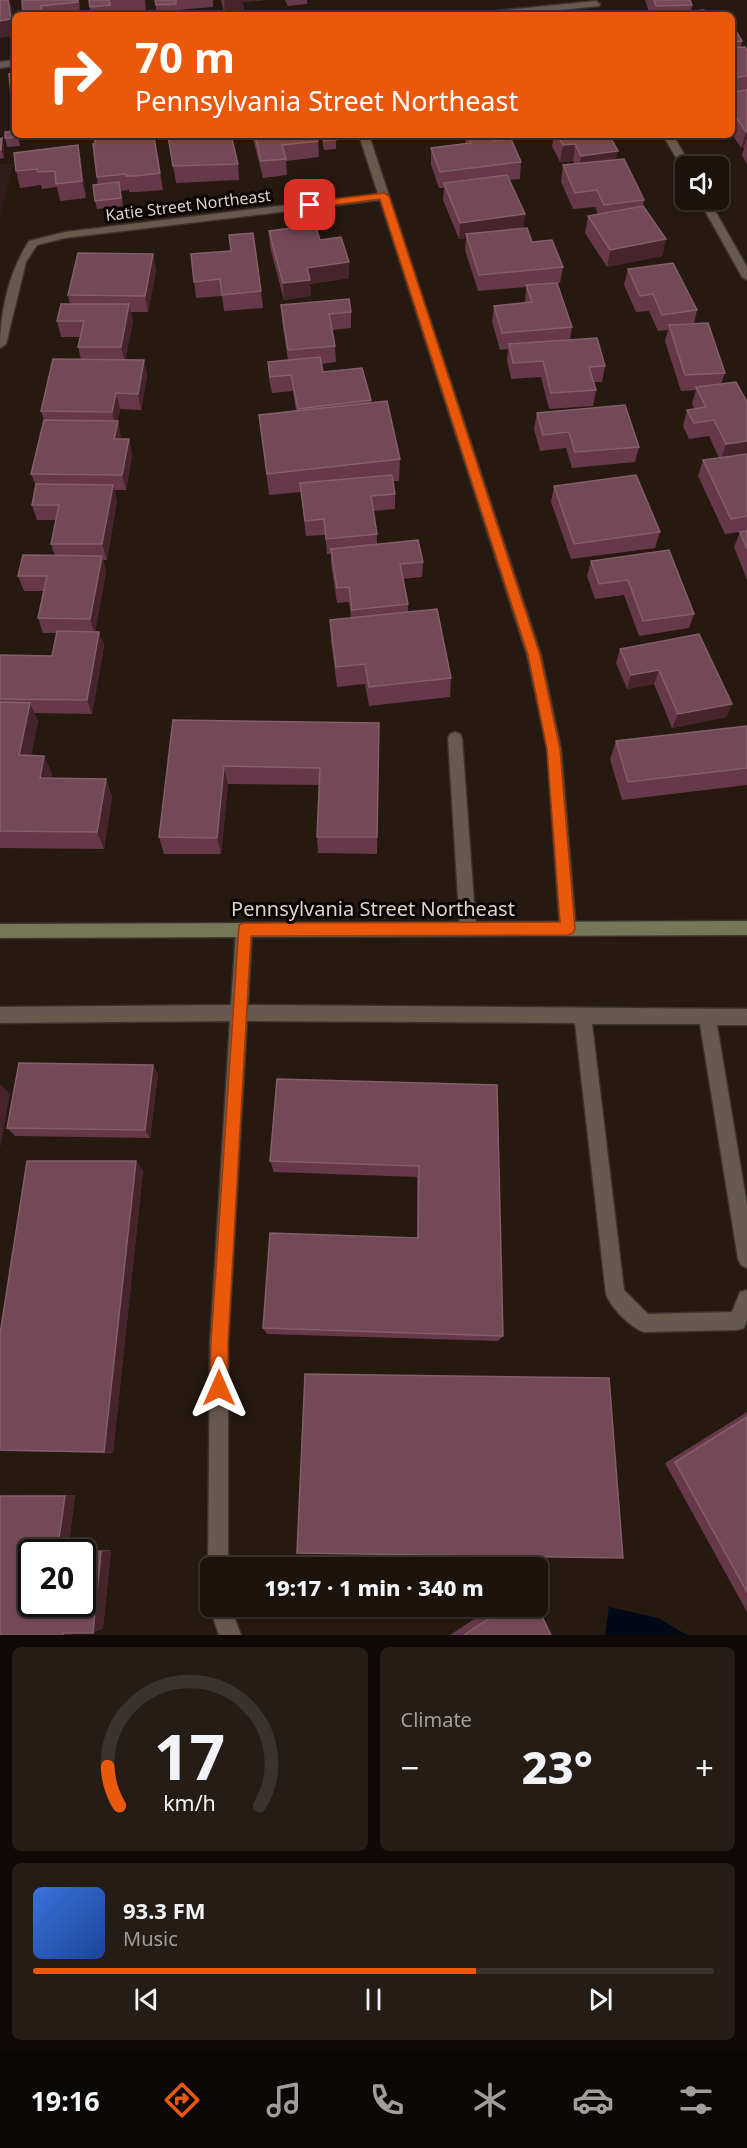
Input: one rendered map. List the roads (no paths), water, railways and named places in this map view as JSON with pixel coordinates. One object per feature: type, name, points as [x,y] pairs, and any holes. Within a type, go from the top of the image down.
[{"type":"street","points":[[511,12],[595,2]]},
{"type":"street","points":[[365,138],[534,655],[554,749],[568,929]]},
{"type":"street","points":[[670,138],[680,156]]},
{"type":"street","name":"Katie Street Northeast","points":[[0,344],[21,261],[33,243],[65,235],[384,196]]},
{"type":"street","points":[[710,210],[747,277]]},
{"type":"street","points":[[455,738],[468,929]]},
{"type":"street","name":"Pennsylvania Street Northeast","points":[[0,931],[747,928]]},
{"type":"street","points":[[218,1557],[219,1343],[244,930]]},
{"type":"street","points":[[0,1015],[239,1013],[747,1017]]},
{"type":"street","points":[[583,1017],[615,1294],[644,1323],[737,1322],[747,1299]]},
{"type":"street","points":[[707,1017],[747,1259]]},
{"type":"street","points":[[223,1617],[230,1635]]},
{"type":"water","points":[[609,1607],[658,1618],[687,1635],[605,1635]]}]
